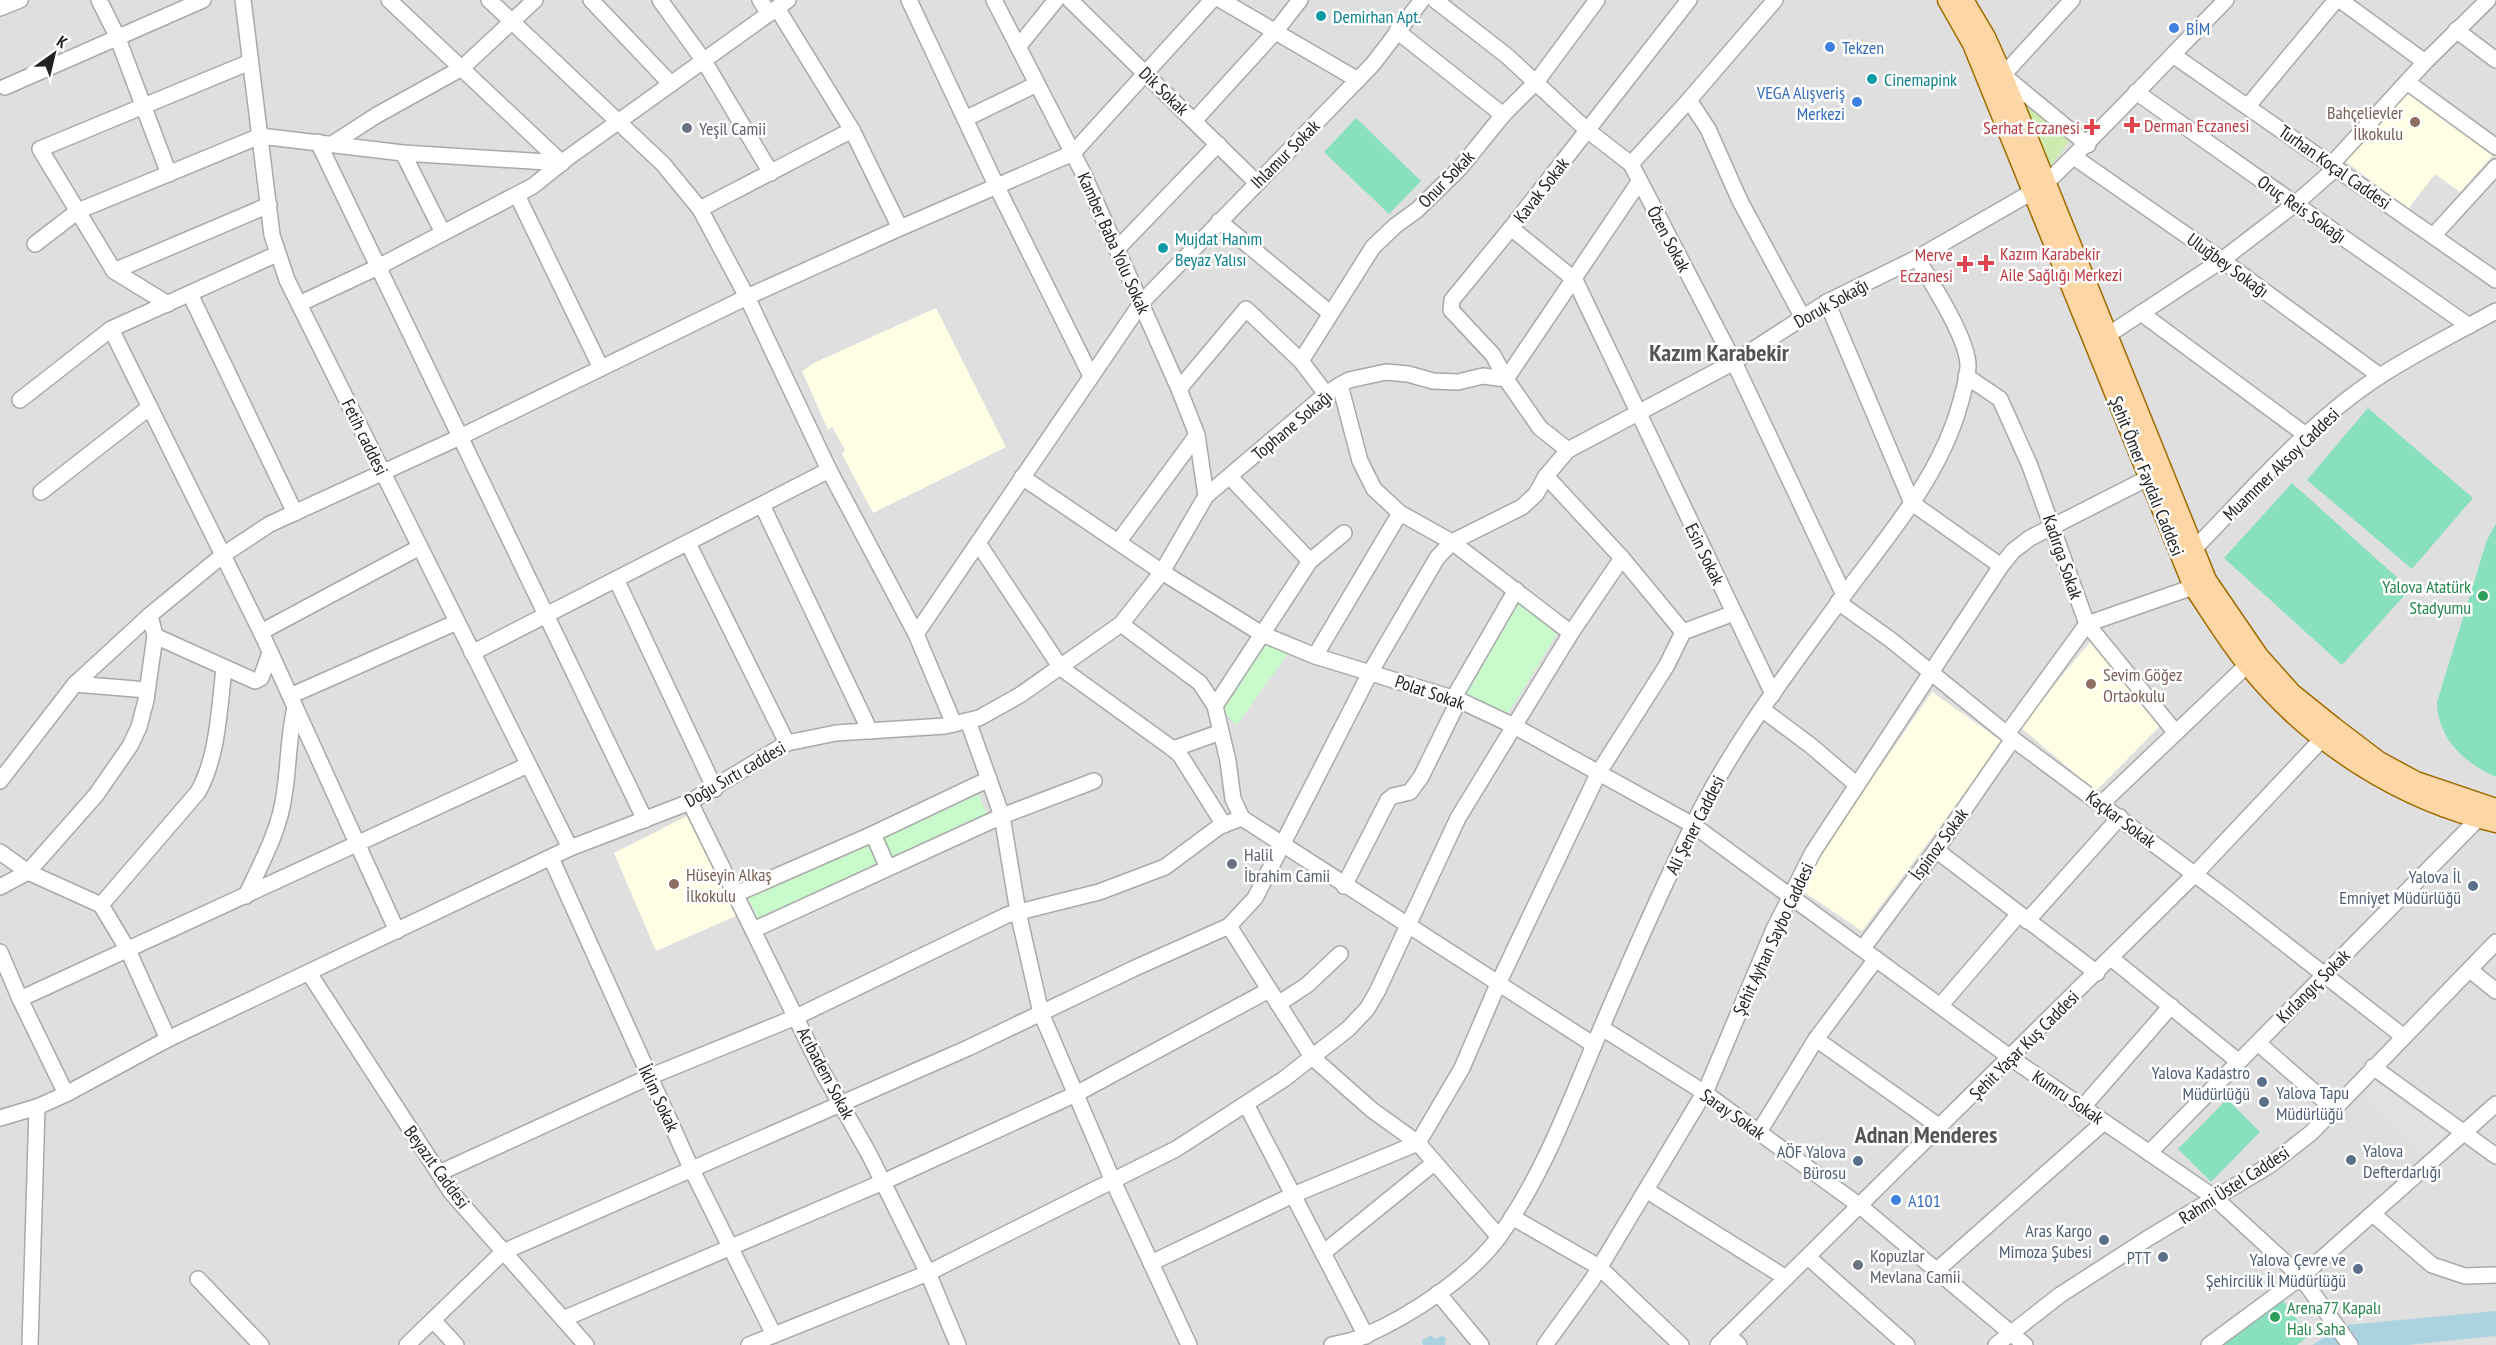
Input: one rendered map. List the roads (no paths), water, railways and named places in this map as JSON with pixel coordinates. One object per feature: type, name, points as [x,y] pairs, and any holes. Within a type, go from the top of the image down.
[{"type":"main road","name":"Şehit Ömer Faydalı Caddesi","points":[[1947,0],[1972,44],[2108,335],[2193,550],[2207,579],[2259,656],[2328,732],[2371,774],[2410,795],[2487,821]]},
{"type":"main road","name":"Şehit Ömer Faydalı Caddesi","points":[[1964,0],[1986,37],[2003,75],[2039,188],[2148,478],[2193,587],[2247,666],[2282,704],[2416,781],[2496,808]]},
{"type":"street","points":[[0,8],[20,0]]},
{"type":"street","points":[[99,0],[117,36],[169,174]]},
{"type":"street","points":[[5,87],[203,0]]},
{"type":"street","name":"Fetih caddesi","points":[[243,0],[268,205],[277,254],[299,304],[570,848]]},
{"type":"street","points":[[389,0],[562,163]]},
{"type":"street","points":[[489,0],[663,164],[700,209],[747,297],[829,470],[916,634],[989,779],[1002,816],[1018,912],[1041,1013],[1113,1180],[1189,1345]]},
{"type":"street","points":[[325,143],[462,68],[534,0]]},
{"type":"street","points":[[591,0],[671,84]]},
{"type":"street","points":[[660,0],[704,61],[771,173]]},
{"type":"street","points":[[760,0],[778,7],[852,130],[900,228]]},
{"type":"street","points":[[909,0],[997,187],[1091,376]]},
{"type":"street","name":"Kamber Baba Yolu Sokak","points":[[994,0],[1073,153],[1142,302],[1197,435],[1206,496]]},
{"type":"street","points":[[1018,47],[1056,0]]},
{"type":"street","name":"Dik Sokak","points":[[1070,0],[1257,183]]},
{"type":"street","points":[[0,781],[75,684],[150,615],[223,555],[270,524],[460,437],[747,297],[1073,153],[1212,0]]},
{"type":"street","points":[[1221,0],[1358,80]]},
{"type":"street","points":[[1194,121],[1275,32],[1300,0]]},
{"type":"street","name":"Ihlamur Sokak","points":[[916,634],[1142,302],[1358,80],[1422,0]]},
{"type":"street","name":"Özen Sokak","points":[[1435,0],[1537,81],[1587,130],[1631,164],[1734,362],[1841,598]]},
{"type":"street","name":"Onur Sokak","points":[[1301,361],[1373,247],[1395,226],[1418,210],[1460,168],[1503,115],[1537,81],[1597,0]]},
{"type":"street","name":"Kavak Sokak","points":[[1506,379],[1493,355],[1451,310],[1452,300],[1512,228],[1689,0]]},
{"type":"street","points":[[1631,164],[1775,0]]},
{"type":"street","points":[[2073,0],[2003,75],[2088,145]]},
{"type":"street","name":"Doruk Sokağı","points":[[1568,450],[1734,362],[1827,302],[1917,258],[2039,188],[2088,145],[2226,0]]},
{"type":"street","points":[[2248,106],[2338,0],[2425,62]]},
{"type":"street","points":[[2108,335],[2222,260],[2295,204],[2333,166],[2425,62],[2488,0]]},
{"type":"street","points":[[299,304],[378,267],[533,186],[778,7]]},
{"type":"street","points":[[2456,30],[2496,60]]},
{"type":"street","points":[[1397,31],[1503,115]]},
{"type":"street","name":"Turhan Koçal Caddesi","points":[[2173,55],[2496,280]]},
{"type":"street","points":[[168,304],[114,271],[40,149],[250,62]]},
{"type":"street","points":[[2407,82],[2496,147]]},
{"type":"street","points":[[965,119],[1037,84]]},
{"type":"street","name":"Oruç Reis Sokağı","points":[[2136,92],[2469,326]]},
{"type":"street","points":[[1689,100],[1708,129],[1740,201],[1803,318]]},
{"type":"street","points":[[700,209],[852,130]]},
{"type":"street","points":[[34,244],[78,211],[260,136],[403,153],[562,163]]},
{"type":"street","points":[[325,143],[378,267],[645,820]]},
{"type":"street","points":[[1118,248],[1218,144]]},
{"type":"street","points":[[403,153],[443,233]]},
{"type":"street","name":"Uluğbey Sokağı","points":[[2074,157],[2222,260],[2380,376]]},
{"type":"street","points":[[2433,236],[2496,167]]},
{"type":"street","points":[[407,1345],[503,1252],[968,1048],[1229,926],[1255,898],[1371,671],[1437,558],[1452,542],[1522,507],[1536,494],[1546,477],[1568,450],[1540,428],[1506,379],[1639,182]]},
{"type":"street","points":[[517,195],[601,368]]},
{"type":"street","points":[[114,271],[268,205]]},
{"type":"street","points":[[1219,221],[1330,313]]},
{"type":"street","points":[[1512,228],[1575,280]]},
{"type":"street","points":[[20,400],[111,329],[277,254]]},
{"type":"street","name":"Ali Şener Caddesi","points":[[1332,1345],[1365,1336],[1405,1315],[1438,1293],[1471,1266],[1499,1237],[1556,1135],[1693,825],[1717,778],[1841,598],[1912,503],[1943,448],[1960,405],[1968,365],[1957,329],[1917,258]]},
{"type":"street","name":"Esin Sokak","points":[[1575,280],[1773,694]]},
{"type":"street","points":[[190,294],[295,513]]},
{"type":"street","points":[[1827,302],[1912,503],[2001,566]]},
{"type":"street","points":[[1179,389],[1246,309],[1301,361],[1326,394]]},
{"type":"street","name":"Muammer Aksoy Caddesi","points":[[2193,550],[2306,435],[2380,376],[2496,311]]},
{"type":"street","points":[[2141,313],[2306,435]]},
{"type":"street","points":[[111,329],[261,632],[397,931]]},
{"type":"street","name":"Tophane Sokağı","points":[[1206,496],[1326,394],[1349,380],[1386,372],[1408,374],[1434,381],[1458,382],[1483,376],[1506,379]]},
{"type":"street","name":"Kadırga Sokak","points":[[1966,376],[2000,399],[2053,525],[2087,624],[2176,733]]},
{"type":"street","points":[[1340,385],[1360,461],[1374,489],[1400,513],[1452,542],[1571,633]]},
{"type":"street","points":[[41,492],[150,407]]},
{"type":"street","points":[[1119,541],[1197,435]]},
{"type":"street","points":[[472,653],[829,470]]},
{"type":"street","name":"Polat Sokak","points":[[1022,477],[1162,572],[1262,634],[1315,656],[1371,671],[1456,700],[1514,726],[1693,825]]},
{"type":"street","points":[[1230,477],[1310,561]]},
{"type":"street","points":[[1546,477],[1622,558],[1683,632]]},
{"type":"street","name":"Şehit Ayhan Saybo Caddesi","points":[[1545,1345],[1599,1267],[1705,1093],[1774,929],[1813,852],[2001,566],[2013,551],[2053,525],[2148,478]]},
{"type":"street","name":"Doğu Sırtı caddesi","points":[[66,1094],[168,1039],[570,848],[690,802],[715,789],[787,743],[836,733],[961,722],[979,718],[1061,668],[1120,624],[1162,572],[1206,496]]},
{"type":"street","points":[[762,505],[870,731]]},
{"type":"street","points":[[1315,656],[1400,513]]},
{"type":"street","points":[[1215,706],[1310,561],[1344,533]]},
{"type":"street","points":[[688,543],[787,743]]},
{"type":"street","points":[[978,543],[1061,668],[1180,755],[1224,825]]},
{"type":"street","points":[[261,632],[420,547]]},
{"type":"street","points":[[749,1345],[928,1274],[1176,1149],[1284,1079],[1348,1029],[1367,1009],[1377,992],[1458,818],[1571,633],[1622,558]]},
{"type":"street","points":[[616,579],[715,789]]},
{"type":"street","points":[[2087,624],[2193,587]]},
{"type":"street","points":[[1344,886],[1388,800],[1393,796],[1410,792],[1421,777],[1456,700],[1516,590]]},
{"type":"street","name":"Kaçkar Sokak","points":[[1841,598],[2010,736],[2195,874],[2404,1037]]},
{"type":"street","points":[[1151,1263],[1293,1195],[1418,1143],[1462,1068],[1498,984],[1599,772],[1667,665],[1683,632],[1734,614]]},
{"type":"street","points":[[0,886],[28,872],[96,795],[130,746],[139,728],[147,690],[155,636],[150,615]]},
{"type":"street","points":[[292,702],[457,622]]},
{"type":"street","points":[[1120,624],[1200,683],[1215,706],[1233,799],[1242,818],[1594,1046]]},
{"type":"street","name":"İspinoz Sokak","points":[[1863,948],[1936,850],[2010,736],[2087,624]]},
{"type":"street","points":[[155,636],[255,681],[261,678],[270,653]]},
{"type":"street","points":[[2101,804],[2247,666]]},
{"type":"street","points":[[101,905],[198,792],[206,779],[224,669]]},
{"type":"street","points":[[75,684],[147,690]]},
{"type":"street","points":[[246,896],[273,839],[284,797],[292,702]]},
{"type":"street","points":[[1763,710],[1810,745],[1857,785]]},
{"type":"street","points":[[1173,749],[1221,732]]},
{"type":"street","name":"Şehit Yaşar Kuş Caddesi","points":[[1728,1342],[1786,1278],[2195,874],[2328,732]]},
{"type":"street","points":[[20,999],[528,765]]},
{"type":"street","points":[[736,894],[873,834],[989,779]]},
{"type":"street","points":[[753,930],[1002,816],[1094,781]]},
{"type":"street","name":"Acıbadem Sokak","points":[[690,802],[822,1071],[883,1182],[928,1274],[958,1345]]},
{"type":"street","points":[[439,1173],[649,1077],[796,1017],[1007,915],[1099,892],[1165,867],[1224,825],[1242,818]]},
{"type":"street","points":[[1940,1006],[2120,818]]},
{"type":"street","name":"Kırlangıç Sokak","points":[[2149,1153],[2325,975],[2487,821]]},
{"type":"street","name":"Kumru Sokak","points":[[1693,825],[2011,1058],[2215,1198],[2301,1277],[2350,1345]]},
{"type":"street","points":[[873,834],[888,868]]},
{"type":"street","points":[[1936,850],[2097,973]]},
{"type":"street","points":[[0,852],[28,872],[101,905],[128,950],[168,1039]]},
{"type":"street","name":"İklim Sokak","points":[[551,858],[649,1077],[774,1335]]},
{"type":"street","points":[[1229,926],[1312,1057],[1372,1110],[1418,1143],[1499,1237]]},
{"type":"street","name":"Rahmi Üstel Caddesi","points":[[1996,1345],[2060,1295],[2270,1165],[2311,1133],[2496,942]]},
{"type":"street","points":[[0,952],[66,1094],[37,1107],[0,1118]]},
{"type":"street","points":[[1278,1004],[1307,985],[1340,954]]},
{"type":"street","points":[[2111,958],[2239,1062]]},
{"type":"street","points":[[1759,1132],[1816,1040],[1876,959]]},
{"type":"street","points":[[2470,970],[2496,991]]},
{"type":"street","name":"Beyazıt Caddesi","points":[[309,973],[451,1192],[586,1345]]},
{"type":"street","points":[[563,1319],[883,1182],[1076,1094],[1269,990]]},
{"type":"street","points":[[2082,1107],[2171,1006]]},
{"type":"street","name":"Saray Sokak","points":[[1602,1028],[1705,1093],[1860,1206],[2025,1345]]},
{"type":"street","points":[[1816,1040],[1940,1127]]},
{"type":"street","points":[[2258,1043],[2334,1109]]},
{"type":"street","points":[[2373,1067],[2496,1156]]},
{"type":"street","points":[[1246,1104],[1365,1336]]},
{"type":"street","points":[[2209,1345],[2301,1277],[2496,1104]]},
{"type":"street","points":[[30,1345],[37,1107]]},
{"type":"street","points":[[1937,1270],[2104,1122]]},
{"type":"street","points":[[1323,1253],[1434,1162]]},
{"type":"street","points":[[1646,1190],[1786,1278]]},
{"type":"street","points":[[2373,1214],[2432,1265],[2465,1276],[2496,1275]]},
{"type":"street","points":[[1512,1217],[1599,1267],[1681,1345]]},
{"type":"street","points":[[1808,1257],[1906,1345]]},
{"type":"street","points":[[198,1279],[261,1345]]},
{"type":"street","points":[[1438,1293],[1481,1345]]},
{"type":"street","points":[[433,1320],[456,1345]]},
{"type":"water","points":[[2496,1311],[2496,1336],[2407,1345],[2312,1345],[2346,1325]]},
{"type":"water","points":[[1431,1335],[1435,1339],[1442,1336],[1446,1338],[1445,1345],[1423,1345],[1422,1340]]},
{"type":"place","name":"Demirhan Apt.","points":[[1321,16]]},
{"type":"place","name":"BİM","points":[[2174,28]]},
{"type":"place","name":"Tekzen","points":[[1830,47]]},
{"type":"place","name":"Cinemapink","points":[[1872,79]]},
{"type":"place","name":"VEGA Alışveriş Merkezi","points":[[1857,102]]},
{"type":"place","name":"Bahçelievler İlkokulu","points":[[2415,122]]},
{"type":"place","name":"Derman Eczanesi","points":[[2132,125]]},
{"type":"place","name":"Serhat Eczanesi","points":[[2092,127]]},
{"type":"place","name":"Yeşil Camii","points":[[687,128]]},
{"type":"place","name":"Mujdat Hanım Beyaz Yalısı","points":[[1163,248]]},
{"type":"place","name":"Kazım Karabekir Aile Sağlığı Merkezi","points":[[1986,263]]},
{"type":"place","name":"Merve Eczanesi","points":[[1965,264]]},
{"type":"place","name":"Yalova Atatürk Stadyumu","points":[[2483,596]]},
{"type":"place","name":"Sevim Göğez Ortaokulu","points":[[2091,684]]},
{"type":"place","name":"Halil İbrahim Camii","points":[[1232,864]]},
{"type":"place","name":"Hüseyin Alkaş İlkokulu","points":[[674,884]]},
{"type":"place","name":"Yalova İl Emniyet Müdürlüğü","points":[[2473,886]]},
{"type":"place","name":"Yalova Kadastro Müdürlüğü","points":[[2262,1082]]},
{"type":"place","name":"Yalova Tapu Müdürlüğü","points":[[2264,1102]]},
{"type":"place","name":"Yalova Defterdarlığı","points":[[2351,1160]]},
{"type":"place","name":"AÖF Yalova Bürosu","points":[[1858,1161]]},
{"type":"place","name":"A101","points":[[1896,1200]]},
{"type":"place","name":"Aras Kargo Mimoza Şubesi","points":[[2104,1240]]},
{"type":"place","name":"PTT","points":[[2163,1257]]},
{"type":"place","name":"Kopuzlar Mevlana Camii","points":[[1858,1265]]},
{"type":"place","name":"Yalova Çevre ve Şehircilik İl Müdürlüğü","points":[[2358,1269]]},
{"type":"place","name":"Arena77 Kapalı Halı Saha","points":[[2275,1317]]},
{"type":"district","name":"Kazım Karabekir","points":[[1719,352]]},
{"type":"district","name":"Adnan Menderes","points":[[1926,1134]]}]
